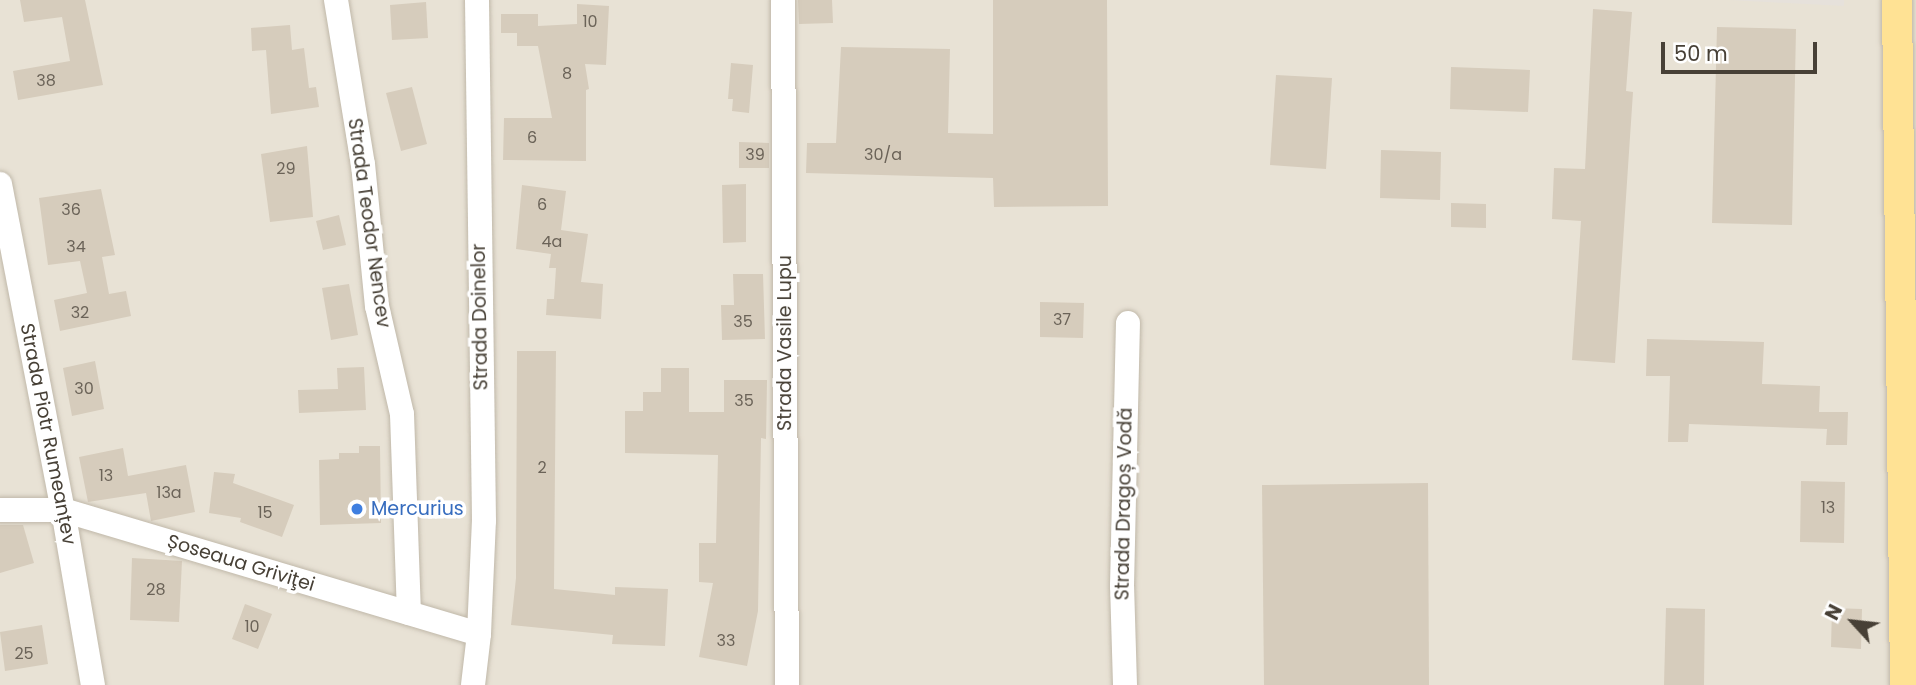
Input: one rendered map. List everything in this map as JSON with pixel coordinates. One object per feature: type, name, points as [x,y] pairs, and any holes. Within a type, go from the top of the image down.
[{"type":"main road","points":[[1897,0],[1905,685]]},
{"type":"street","name":"Strada Teodor Nencev","points":[[336,0],[363,164],[377,306],[402,414],[409,613]]},
{"type":"street","name":"Strada Doinelor","points":[[477,0],[484,521],[480,634]]},
{"type":"street","name":"Strada Vasile Lupu","points":[[783,0],[787,685]]},
{"type":"street","name":"Strada Piotr Rumeanțev","points":[[0,184],[64,510],[93,685]]},
{"type":"street","name":"Strada Dragoș Vodă","points":[[1125,685],[1122,586],[1128,323]]},
{"type":"street","name":"Șoseaua Griviţei","points":[[0,510],[64,510],[480,634]]},
{"type":"street","points":[[476,683],[480,634]]},
{"type":"shaded area","points":[[0,0],[1916,0],[1916,685],[0,685]]},
{"type":"shaded area","points":[[1730,0],[1844,0],[1844,6]]},
{"type":"building","points":[[20,0],[85,0],[103,85],[18,100],[13,71],[70,61],[62,17],[24,22]]},
{"type":"building","points":[[798,0],[832,0],[833,23],[799,24]]},
{"type":"building","points":[[993,0],[1107,0],[1108,206],[994,207],[993,178],[806,173],[807,143],[836,143],[841,47],[950,49],[948,133],[993,134]]},
{"type":"building","points":[[426,2],[428,38],[392,40],[390,5]]},
{"type":"building","points":[[577,4],[609,6],[606,65],[585,64],[589,89],[586,90],[586,161],[503,160],[504,118],[552,118],[538,46],[517,46],[517,33],[501,33],[501,14],[538,14],[538,26],[577,24]]},
{"type":"building","points":[[1593,9],[1632,12],[1626,91],[1633,92],[1615,363],[1572,360],[1581,221],[1552,219],[1554,168],[1585,169]]},
{"type":"building","points":[[290,25],[292,50],[304,48],[309,88],[316,87],[319,107],[271,114],[266,50],[252,51],[251,28]]},
{"type":"building","points":[[1717,27],[1796,29],[1792,225],[1712,223]]},
{"type":"building","points":[[731,63],[753,65],[749,113],[732,111],[733,99],[728,99]]},
{"type":"building","points":[[1451,67],[1530,70],[1528,112],[1450,109]]},
{"type":"building","points":[[1276,75],[1332,78],[1326,169],[1270,165]]},
{"type":"building","points":[[412,87],[427,144],[401,151],[386,93]]},
{"type":"building","points":[[739,142],[769,143],[769,168],[739,168]]},
{"type":"building","points":[[307,146],[313,217],[270,222],[261,154]]},
{"type":"building","points":[[1381,150],[1441,152],[1440,200],[1380,198]]},
{"type":"building","points":[[746,184],[746,242],[723,243],[722,185]]},
{"type":"building","points":[[522,185],[566,191],[561,230],[588,234],[581,282],[603,284],[601,319],[546,315],[547,299],[554,299],[556,268],[549,268],[551,254],[516,249]]},
{"type":"building","points":[[101,189],[115,255],[102,257],[109,294],[126,291],[131,316],[60,331],[54,300],[87,293],[80,261],[48,265],[39,198]]},
{"type":"building","points":[[1451,203],[1486,204],[1486,228],[1451,227]]},
{"type":"building","points":[[339,215],[346,245],[323,250],[316,221]]},
{"type":"building","points":[[733,274],[763,274],[765,339],[722,340],[721,305],[734,305]]},
{"type":"building","points":[[349,284],[358,335],[331,340],[322,288]]},
{"type":"building","points":[[1040,302],[1084,303],[1083,338],[1040,337]]},
{"type":"building","points":[[1647,339],[1764,342],[1762,384],[1820,386],[1819,412],[1848,412],[1847,445],[1826,445],[1827,429],[1689,424],[1688,442],[1668,442],[1670,376],[1646,376]]},
{"type":"building","points":[[517,351],[556,351],[554,589],[615,595],[615,587],[668,589],[665,646],[612,644],[613,635],[511,625],[516,578]]},
{"type":"building","points":[[95,361],[104,409],[72,416],[63,368]]},
{"type":"building","points":[[364,367],[366,410],[299,413],[298,390],[338,389],[337,368]]},
{"type":"building","points":[[661,368],[689,368],[689,412],[724,412],[724,380],[767,380],[766,439],[761,438],[758,611],[747,666],[699,657],[713,583],[699,582],[699,543],[716,543],[718,455],[625,453],[625,411],[643,411],[643,392],[661,392]]},
{"type":"building","points":[[359,446],[380,446],[381,523],[320,525],[319,460],[339,459],[339,453],[359,453]]},
{"type":"building","points":[[123,448],[128,476],[186,465],[195,512],[151,521],[146,493],[88,502],[79,457]]},
{"type":"building","points":[[214,472],[235,474],[233,483],[294,505],[282,537],[240,522],[241,518],[209,513]]},
{"type":"building","points":[[1801,481],[1845,482],[1844,543],[1800,542]]},
{"type":"building","points":[[1428,483],[1429,685],[1264,685],[1262,485]]},
{"type":"building","points":[[0,525],[23,525],[34,563],[0,573]]},
{"type":"building","points":[[132,558],[182,561],[179,622],[130,620]]},
{"type":"building","points":[[245,604],[272,614],[258,649],[232,639]]},
{"type":"building","points":[[1666,608],[1705,609],[1704,685],[1664,685]]},
{"type":"building","points":[[1832,608],[1862,609],[1861,649],[1831,647]]},
{"type":"building","points":[[42,625],[48,664],[5,671],[0,632]]},
{"type":"place","name":"Mercurius","points":[[357,509]]}]
